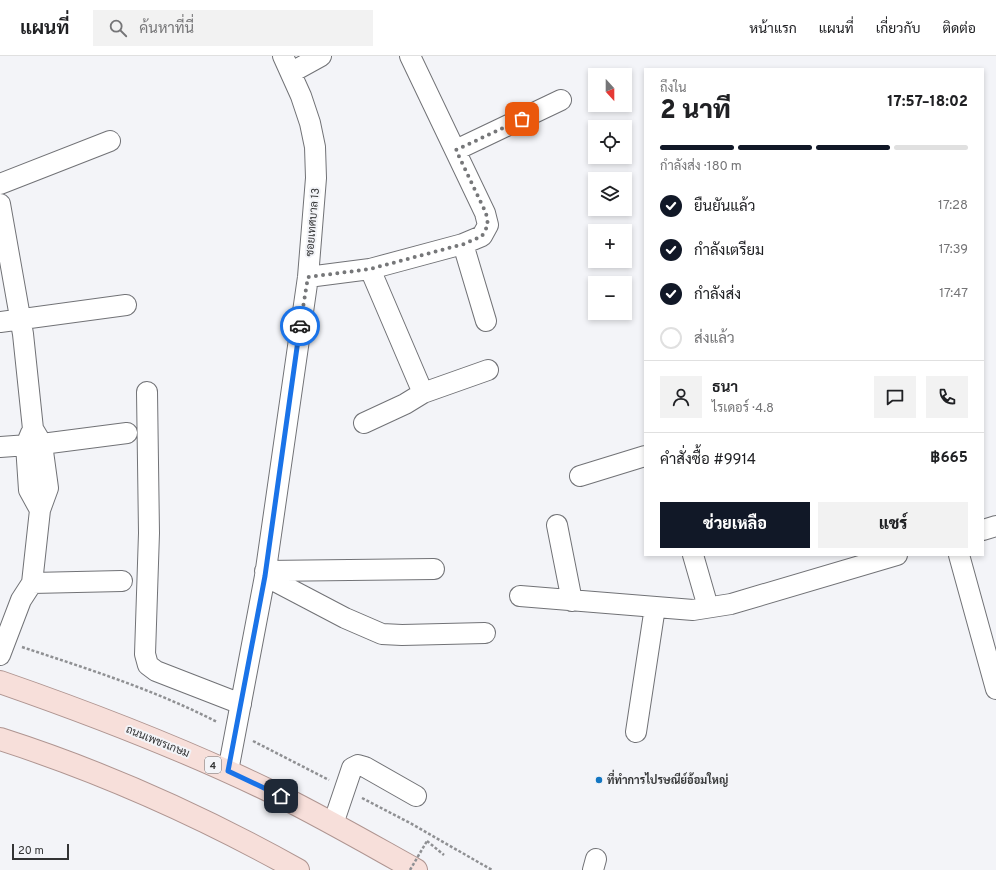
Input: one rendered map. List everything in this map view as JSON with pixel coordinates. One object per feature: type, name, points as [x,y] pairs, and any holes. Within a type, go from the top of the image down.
[{"type":"main road","name":"ถนนเพชรเกษม","points":[[0,682],[128,729],[228,771],[281,796],[416,870]]},
{"type":"main road","points":[[0,739],[44,753],[132,788],[217,827],[296,870]]},
{"type":"street","points":[[287,64],[321,56]]},
{"type":"street","points":[[308,277],[370,269],[464,244],[482,236],[488,225],[486,213],[410,56]]},
{"type":"street","name":"ซอยเทศบาล 13","points":[[228,771],[265,573],[308,277],[316,178],[315,146],[310,123],[287,64]]},
{"type":"street","points":[[456,150],[561,100]]},
{"type":"street","points":[[0,184],[110,141]]},
{"type":"street","points":[[0,204],[10,320],[23,334],[34,439],[48,488],[40,510],[32,583],[21,600],[2,648]]},
{"type":"street","points":[[464,244],[486,321]]},
{"type":"street","points":[[370,269],[423,393]]},
{"type":"street","points":[[10,320],[126,305]]},
{"type":"street","points":[[364,423],[405,404],[423,393],[488,370]]},
{"type":"street","points":[[147,392],[149,533],[146,654],[148,665],[156,670],[241,704]]},
{"type":"street","points":[[0,447],[34,439],[126,433]]},
{"type":"street","points":[[580,476],[644,456]]},
{"type":"street","points":[[557,525],[572,601]]},
{"type":"street","points":[[984,530],[996,526]]},
{"type":"street","points":[[693,556],[708,607]]},
{"type":"street","points":[[520,596],[693,610],[731,604],[894,556]]},
{"type":"street","points":[[959,556],[996,689]]},
{"type":"street","points":[[265,573],[434,569]]},
{"type":"street","points":[[265,573],[345,618],[382,634],[486,633]]},
{"type":"street","points":[[32,583],[122,582]]},
{"type":"street","points":[[636,732],[655,607]]},
{"type":"street","points":[[333,824],[352,768],[358,765],[365,767],[416,796]]},
{"type":"path","points":[[2,648],[117,679],[194,710],[216,722]]},
{"type":"path","points":[[254,742],[410,823],[492,870]]},
{"type":"path","points":[[410,870],[427,842],[444,855]]},
{"type":"way so far","points":[[300,326],[308,277],[370,269],[464,244],[482,236],[488,225],[486,213],[456,150],[522,119]]},
{"type":"place","name":"ที่ทำการไปรษณีย์อ้อมใหญ่","points":[[599,780]]},
{"type":"route","points":[[281,796],[228,771],[265,576],[300,326]]}]
